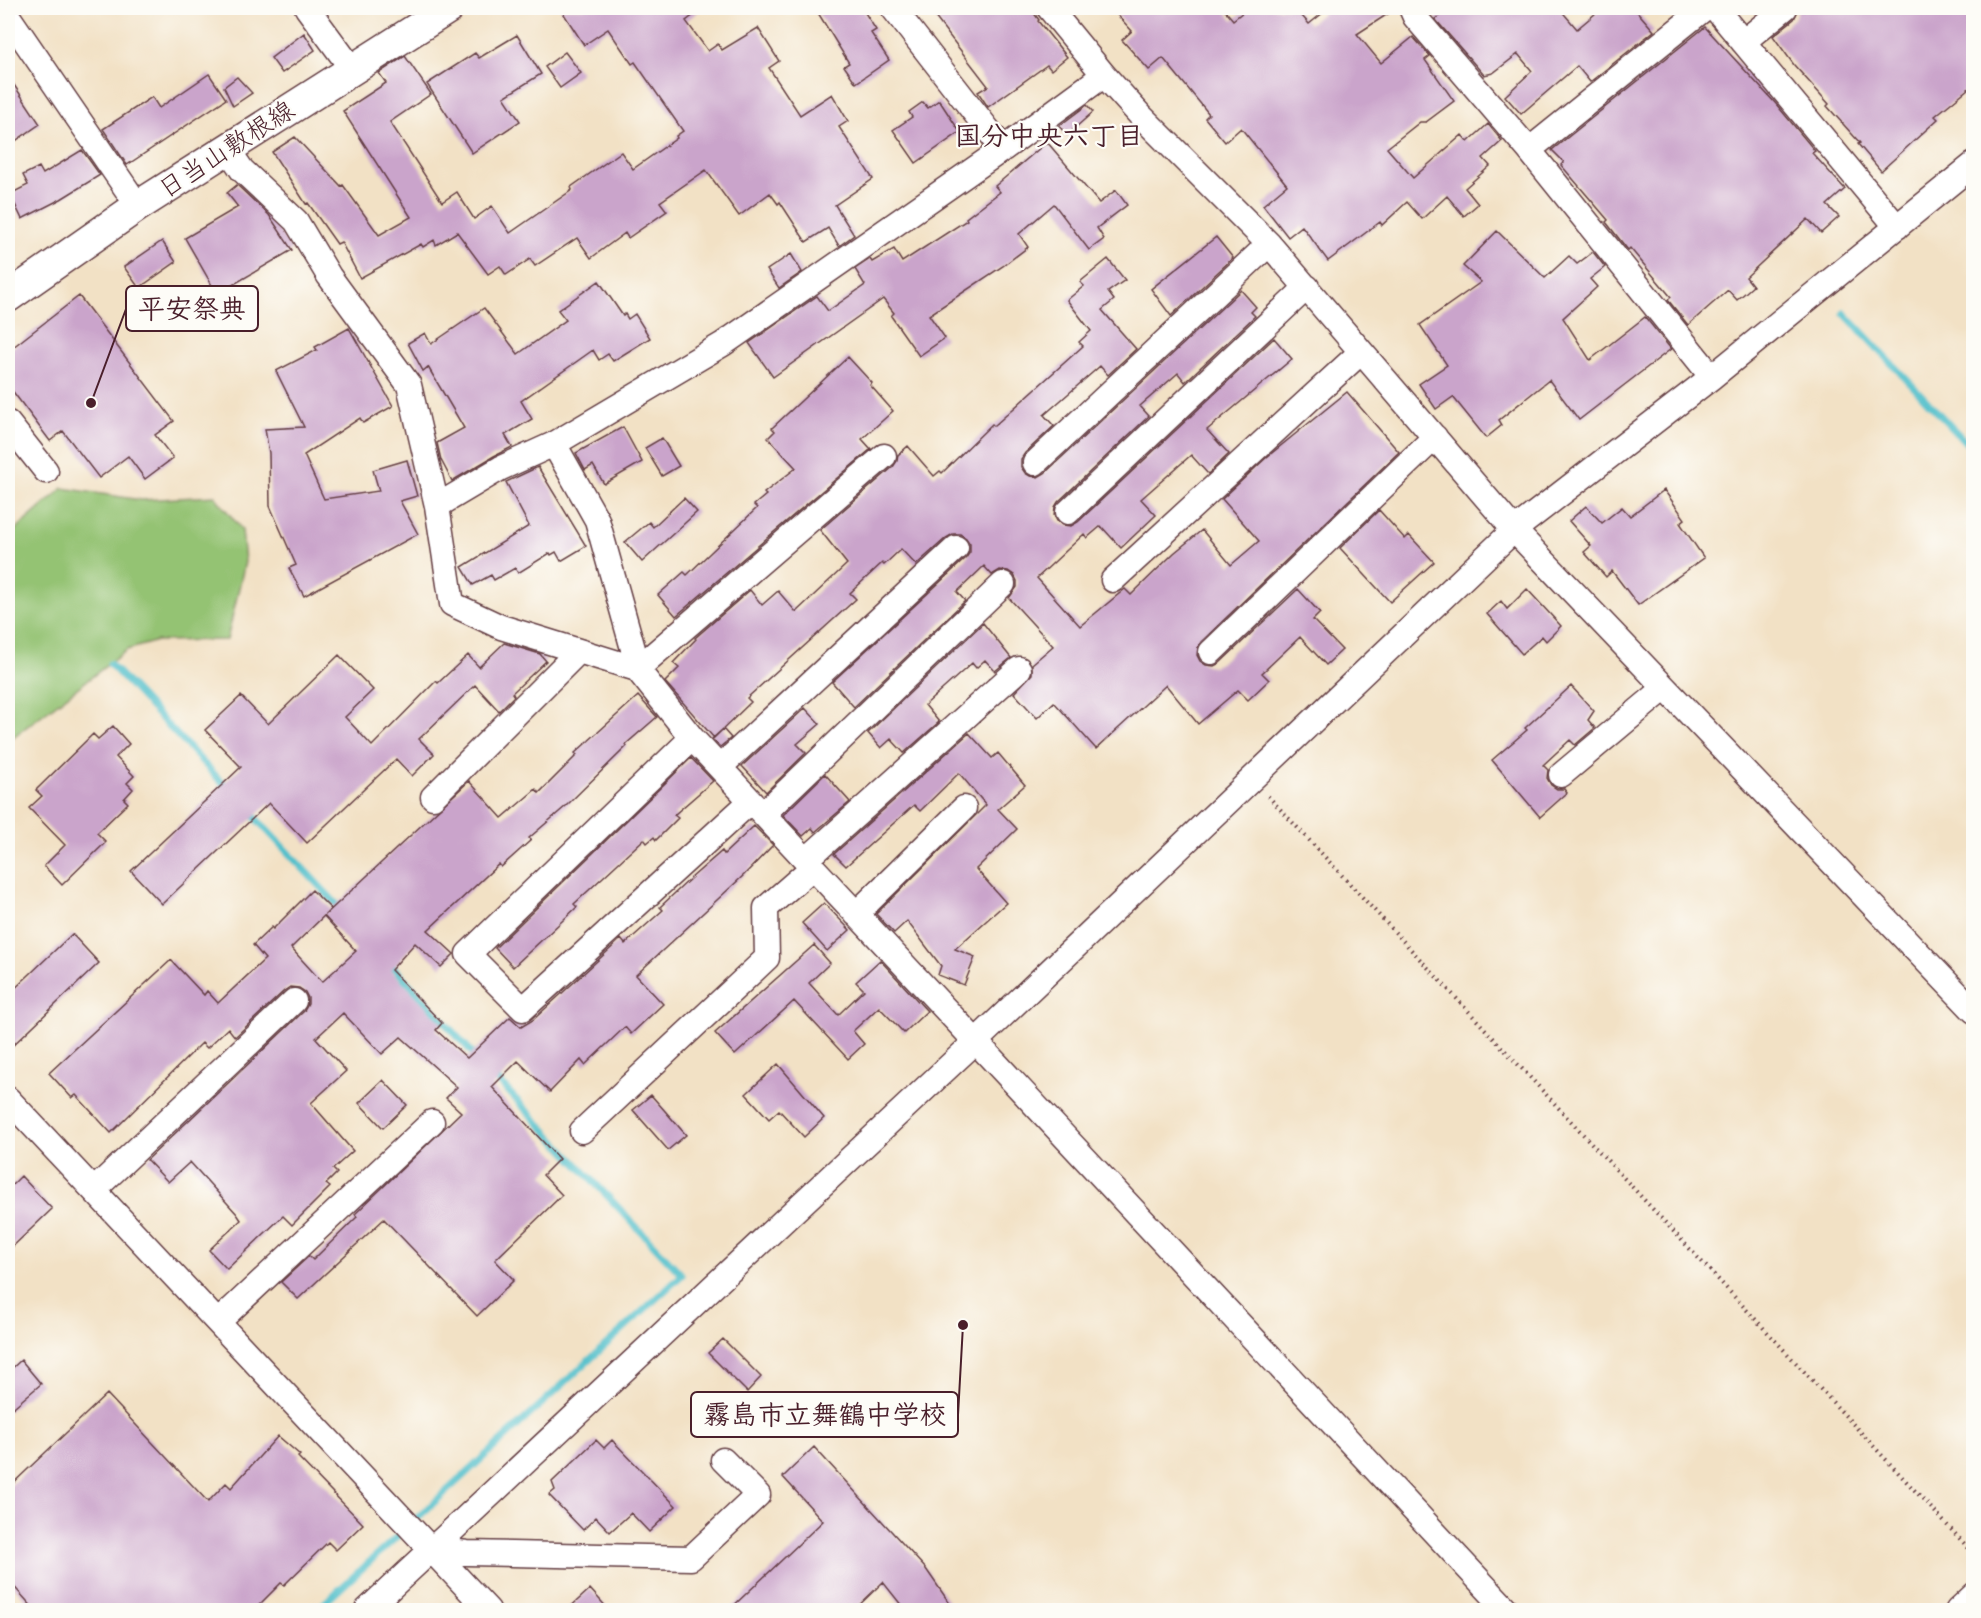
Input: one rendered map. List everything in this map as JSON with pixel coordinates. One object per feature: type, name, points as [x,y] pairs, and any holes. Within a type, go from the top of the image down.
[{"type":"main road","name":"日当山敷根線","points":[[8,297],[138,206],[449,8]]},
{"type":"street","points":[[306,8],[352,69]]},
{"type":"street","points":[[893,8],[1003,149]]},
{"type":"street","points":[[1411,8],[1415,17],[1529,150],[1712,377]]},
{"type":"street","points":[[1529,150],[1705,8]]},
{"type":"street","points":[[1715,8],[1897,227]]},
{"type":"street","points":[[1743,42],[1785,8]]},
{"type":"street","points":[[1053,9],[1104,75],[1140,115],[1269,244],[1514,530],[1974,1011]]},
{"type":"street","points":[[8,16],[138,206]]},
{"type":"street","points":[[437,506],[501,468],[554,444],[723,344],[1003,149],[1104,75]]},
{"type":"street","points":[[227,148],[242,170],[296,222],[329,276],[410,384],[437,506],[452,604],[501,627],[637,669]]},
{"type":"street","points":[[367,1611],[975,1042],[1514,530],[1712,377],[1974,164]]},
{"type":"street","points":[[1035,463],[1269,244]]},
{"type":"street","points":[[1068,512],[1306,287]]},
{"type":"street","points":[[1113,580],[1361,352]]},
{"type":"street","points":[[8,423],[46,471]]},
{"type":"street","points":[[1211,652],[1435,437]]},
{"type":"street","points":[[554,444],[597,520],[637,669],[692,738],[1507,1611]]},
{"type":"street","points":[[637,669],[884,456]]},
{"type":"street","points":[[720,767],[956,548]]},
{"type":"street","points":[[692,738],[468,954],[523,1009],[757,808],[1003,584]]},
{"type":"street","points":[[433,797],[579,651]]},
{"type":"street","points":[[582,1131],[767,958],[766,908],[809,864],[1018,669]]},
{"type":"street","points":[[1561,775],[1665,688]]},
{"type":"street","points":[[856,914],[964,808]]},
{"type":"street","points":[[94,1190],[294,1001]]},
{"type":"street","points":[[8,1099],[488,1611]]},
{"type":"street","points":[[218,1322],[432,1122]]},
{"type":"street","points":[[432,1549],[467,1553],[692,1558],[758,1495],[723,1460]]},
{"type":"street","points":[[1958,1611],[1974,1595]]},
{"type":"path","points":[[1251,778],[1974,1554]]},
{"type":"green space","points":[[63,488],[141,500],[215,496],[242,530],[245,562],[227,640],[157,641],[127,650],[8,741],[8,536]]},
{"type":"building","points":[[560,8],[703,8],[686,21],[708,51],[718,44],[722,50],[758,28],[779,61],[769,68],[800,115],[832,94],[848,121],[839,127],[873,179],[835,205],[854,235],[839,246],[828,228],[806,242],[780,202],[778,204],[770,193],[739,216],[706,170],[660,202],[667,211],[628,238],[625,233],[591,258],[577,238],[535,266],[530,259],[506,275],[500,266],[488,274],[457,232],[436,245],[434,240],[423,247],[421,244],[360,278],[341,242],[337,244],[308,203],[306,204],[272,152],[295,137],[341,186],[343,185],[379,235],[411,217],[343,111],[386,83],[379,73],[405,56],[431,94],[390,122],[442,202],[457,192],[474,219],[492,206],[510,233],[572,190],[571,187],[621,152],[633,169],[677,138],[676,136],[683,131],[635,62],[632,64],[608,29],[584,45]]},
{"type":"building","points":[[815,8],[862,8],[876,30],[871,33],[889,60],[856,83],[844,66],[849,63]]},
{"type":"building","points":[[928,8],[1030,8],[1067,57],[1051,70],[1047,65],[988,107],[978,92],[988,86]]},
{"type":"building","points":[[1111,8],[1223,8],[1233,20],[1248,8],[1295,8],[1309,24],[1329,8],[1397,8],[1357,34],[1381,63],[1413,37],[1430,56],[1425,60],[1454,101],[1426,122],[1420,122],[1387,148],[1413,178],[1462,135],[1468,142],[1488,124],[1502,141],[1483,158],[1490,166],[1465,188],[1478,204],[1464,216],[1447,196],[1422,219],[1407,202],[1382,225],[1380,222],[1328,261],[1302,226],[1288,237],[1263,205],[1287,185],[1241,128],[1225,142],[1205,118],[1209,114],[1163,58],[1149,70],[1122,40],[1132,31]]},
{"type":"building","points":[[1449,8],[1559,8],[1577,29],[1602,8],[1634,8],[1654,31],[1590,82],[1577,66],[1521,114],[1505,96],[1532,71],[1518,54],[1493,73],[1484,75],[1435,19]]},
{"type":"building","points":[[1799,8],[1974,8],[1974,84],[1935,116],[1938,119],[1881,171],[1773,36],[1794,19]]},
{"type":"building","points":[[1705,27],[1776,104],[1815,151],[1812,153],[1845,189],[1827,205],[1839,217],[1821,233],[1808,219],[1746,277],[1753,286],[1737,300],[1728,290],[1688,325],[1668,300],[1671,297],[1630,248],[1628,250],[1606,222],[1608,220],[1561,165],[1564,162],[1552,150]]},
{"type":"building","points":[[304,33],[315,50],[282,73],[271,58]]},
{"type":"building","points":[[517,35],[541,74],[504,97],[520,121],[472,153],[427,84],[475,53],[479,58]]},
{"type":"building","points":[[565,52],[581,73],[560,88],[545,67]]},
{"type":"building","points":[[209,74],[226,99],[127,165],[103,129],[152,97],[159,108]]},
{"type":"building","points":[[8,76],[40,124],[8,146]]},
{"type":"building","points":[[237,77],[252,93],[233,106],[224,87]]},
{"type":"building","points":[[939,100],[960,132],[916,163],[893,130],[912,117],[909,112],[923,102],[928,108]]},
{"type":"building","points":[[1087,105],[1093,112],[1067,135],[1059,126]]},
{"type":"building","points":[[1047,142],[1099,203],[1116,190],[1127,205],[1097,228],[1104,239],[1089,250],[1054,204],[1019,234],[1028,247],[929,315],[945,338],[919,356],[891,316],[894,313],[883,299],[773,377],[749,343],[817,296],[828,311],[865,285],[855,269],[870,259],[872,262],[894,249],[902,262],[967,220],[966,218],[1000,192],[995,186]]},
{"type":"building","points":[[82,150],[100,175],[22,219],[10,194],[28,185],[23,175],[39,167],[43,174]]},
{"type":"building","points":[[237,185],[269,215],[292,250],[217,294],[185,238],[238,207],[227,193]]},
{"type":"building","points":[[1497,231],[1545,278],[1569,256],[1577,264],[1593,252],[1605,267],[1590,279],[1597,287],[1563,318],[1590,360],[1645,317],[1671,349],[1579,420],[1549,380],[1499,420],[1502,425],[1486,438],[1453,397],[1436,409],[1419,384],[1447,365],[1420,325],[1481,282],[1463,266]]},
{"type":"building","points":[[1216,237],[1233,258],[1171,316],[1151,289]]},
{"type":"building","points":[[162,241],[176,262],[139,288],[124,267]]},
{"type":"building","points":[[791,254],[802,272],[779,288],[767,270]]},
{"type":"building","points":[[1108,259],[1125,280],[1108,292],[1114,300],[1102,310],[1136,349],[1108,375],[1100,366],[1044,415],[1054,426],[1021,459],[1021,467],[1030,476],[1038,477],[1045,473],[1241,290],[1256,307],[1251,312],[1255,316],[1185,382],[1178,373],[1140,406],[1149,416],[1058,502],[1054,515],[1063,525],[1071,526],[1078,522],[1274,338],[1292,359],[1207,430],[1229,454],[1208,474],[1191,455],[1141,499],[1156,515],[1121,548],[1101,526],[1087,538],[1084,534],[1037,578],[1080,626],[1125,589],[1131,595],[1174,553],[1202,530],[1231,565],[1259,541],[1222,499],[1267,457],[1347,392],[1399,452],[1201,642],[1197,655],[1206,665],[1214,666],[1220,663],[1298,589],[1320,613],[1313,620],[1342,650],[1326,665],[1300,637],[1262,673],[1269,680],[1248,700],[1238,690],[1198,724],[1166,685],[1096,749],[1054,702],[1037,718],[1014,693],[1032,674],[1032,664],[1053,646],[1009,598],[1017,587],[1014,575],[1000,570],[992,575],[984,566],[957,592],[965,601],[854,707],[832,682],[966,558],[970,552],[970,544],[960,534],[953,534],[916,565],[901,549],[884,565],[882,563],[850,593],[856,599],[747,698],[751,702],[714,738],[665,682],[679,668],[673,663],[695,638],[750,590],[762,605],[778,591],[796,612],[847,564],[820,530],[893,467],[898,455],[908,446],[934,476],[940,471],[942,473],[992,424],[994,426],[1083,346],[1079,342],[1091,331],[1067,300],[1084,286],[1080,282]]},
{"type":"building","points":[[599,281],[623,316],[625,314],[628,319],[635,314],[650,338],[613,361],[608,354],[599,360],[593,350],[521,401],[532,419],[505,435],[512,447],[452,481],[441,460],[437,443],[464,428],[428,367],[423,371],[408,343],[425,333],[431,344],[484,308],[518,354],[566,320],[558,310]]},
{"type":"building","points":[[79,296],[174,421],[155,435],[173,458],[145,479],[128,456],[99,478],[63,431],[50,441],[8,385],[8,351]]},
{"type":"building","points":[[349,328],[393,406],[363,423],[360,418],[304,455],[324,499],[379,491],[373,470],[407,460],[417,496],[400,501],[418,534],[304,596],[289,568],[296,565],[270,506],[269,453],[265,429],[304,427],[276,371],[317,350],[315,347]]},
{"type":"building","points":[[848,357],[893,411],[862,439],[871,449],[676,616],[658,595],[684,572],[687,575],[757,508],[754,505],[766,495],[764,493],[796,468],[768,438],[775,431],[772,428]]},
{"type":"building","points":[[623,427],[642,462],[604,484],[593,465],[585,470],[576,453]]},
{"type":"building","points":[[662,438],[679,466],[662,476],[645,448]]},
{"type":"building","points":[[538,467],[586,546],[561,561],[556,552],[551,555],[550,553],[518,573],[515,568],[494,580],[491,575],[473,585],[462,567],[529,526],[506,482]]},
{"type":"building","points":[[1664,490],[1685,519],[1680,523],[1704,558],[1638,605],[1612,571],[1606,577],[1584,552],[1591,546],[1569,521],[1586,506],[1602,523],[1622,507],[1630,516]]},
{"type":"building","points":[[684,498],[697,512],[642,562],[625,542],[649,522],[653,527]]},
{"type":"building","points":[[1379,510],[1405,539],[1409,535],[1434,562],[1390,602],[1340,548]]},
{"type":"building","points":[[1527,589],[1561,626],[1546,641],[1542,636],[1522,654],[1487,614],[1501,601],[1507,609]]},
{"type":"building","points":[[983,623],[1011,658],[995,671],[985,660],[976,668],[972,663],[925,705],[939,722],[904,753],[891,739],[881,748],[868,733]]},
{"type":"building","points":[[504,643],[540,654],[546,661],[512,693],[514,696],[499,711],[475,685],[419,739],[434,754],[412,776],[396,759],[307,843],[269,803],[162,904],[131,871],[241,767],[205,730],[241,696],[268,724],[339,655],[373,690],[345,717],[372,746],[436,681],[438,683],[468,655],[479,667]]},
{"type":"building","points":[[1571,686],[1594,711],[1588,720],[1595,728],[1575,745],[1570,740],[1543,765],[1548,770],[1547,778],[1551,785],[1557,789],[1564,789],[1567,793],[1540,817],[1492,760],[1527,730],[1525,728]]},
{"type":"building","points":[[638,696],[657,717],[626,744],[627,746],[566,806],[529,838],[531,840],[501,867],[499,864],[428,930],[454,954],[441,967],[415,943],[391,970],[442,1023],[436,1030],[467,1058],[510,1017],[521,1027],[533,1020],[621,939],[625,944],[663,910],[660,907],[691,878],[722,851],[724,854],[754,826],[773,845],[744,875],[636,975],[663,1004],[631,1034],[625,1027],[585,1065],[581,1060],[550,1092],[518,1061],[492,1087],[559,1159],[543,1175],[562,1195],[495,1260],[514,1280],[477,1316],[384,1219],[298,1299],[281,1282],[309,1256],[313,1260],[357,1217],[355,1214],[461,1112],[446,1098],[457,1087],[401,1037],[382,1054],[343,1013],[316,1038],[346,1071],[311,1103],[353,1151],[333,1169],[337,1173],[326,1184],[330,1187],[292,1225],[283,1216],[227,1269],[209,1250],[241,1220],[237,1214],[190,1162],[168,1182],[147,1160],[304,1011],[308,1004],[305,992],[299,988],[290,987],[235,1037],[228,1028],[207,1048],[202,1043],[111,1133],[76,1095],[72,1098],[49,1073],[171,960],[204,995],[207,991],[218,1003],[265,959],[253,945],[272,927],[273,929],[312,890],[331,909],[291,948],[322,982],[356,951],[324,916],[469,781],[502,818],[536,789],[539,793],[577,755],[575,753]]},
{"type":"building","points":[[805,708],[820,724],[797,744],[806,753],[766,792],[742,766]]},
{"type":"building","points":[[113,726],[129,744],[116,757],[134,776],[127,783],[133,789],[124,799],[128,803],[97,833],[106,842],[62,885],[44,866],[65,845],[29,808],[42,796],[36,790],[93,734],[98,739]]},
{"type":"building","points":[[723,729],[731,738],[720,747],[712,739]]},
{"type":"building","points":[[969,733],[992,758],[998,753],[1025,785],[998,809],[1017,829],[976,869],[1006,903],[955,949],[975,957],[964,985],[938,975],[941,966],[907,921],[894,933],[876,914],[986,805],[959,773],[920,811],[914,805],[846,866],[834,854]]},
{"type":"building","points":[[691,758],[713,781],[674,815],[678,818],[656,840],[654,837],[647,843],[644,839],[574,904],[577,907],[513,967],[495,948]]},
{"type":"building","points":[[825,774],[850,802],[815,832],[812,828],[803,836],[783,815]]},
{"type":"building","points":[[824,903],[850,930],[827,951],[802,923]]},
{"type":"building","points":[[72,934],[99,963],[8,1050],[8,995]]},
{"type":"building","points":[[814,945],[830,963],[809,983],[838,1015],[864,990],[856,982],[880,960],[927,1011],[904,1033],[879,1007],[853,1031],[864,1044],[848,1059],[794,1001],[735,1055],[715,1033]]},
{"type":"building","points":[[778,1064],[824,1118],[804,1137],[779,1110],[769,1119],[746,1094]]},
{"type":"building","points":[[383,1080],[407,1105],[383,1128],[359,1103]]},
{"type":"building","points":[[651,1095],[686,1135],[668,1150],[633,1110]]},
{"type":"building","points":[[21,1176],[52,1209],[8,1251],[8,1189]]},
{"type":"building","points":[[723,1339],[761,1377],[747,1392],[708,1353]]},
{"type":"building","points":[[21,1360],[41,1384],[8,1412],[8,1372]]},
{"type":"building","points":[[107,1394],[208,1502],[226,1483],[231,1488],[278,1436],[300,1455],[298,1457],[363,1524],[336,1550],[328,1542],[284,1585],[281,1583],[253,1611],[36,1611],[8,1580],[8,1488]]},
{"type":"building","points":[[596,1440],[604,1448],[612,1440],[676,1506],[649,1532],[631,1513],[610,1532],[596,1517],[583,1530],[549,1495],[555,1490],[552,1482]]},
{"type":"building","points":[[814,1447],[926,1569],[955,1611],[906,1611],[883,1582],[853,1611],[728,1611],[823,1521],[783,1477]]},
{"type":"building","points":[[590,1589],[610,1611],[566,1611]]},
{"type":"waterway","points":[[1844,313],[1974,451]]},
{"type":"waterway","points":[[110,664],[228,789]]},
{"type":"waterway","points":[[248,810],[341,909]]},
{"type":"waterway","points":[[389,962],[479,1060]]},
{"type":"waterway","points":[[317,1610],[682,1275],[492,1074]]},
{"type":"place","name":"平安祭典","points":[[91,403]]},
{"type":"place","name":"霧島市立舞鶴中学校","points":[[963,1325]]},
{"type":"district","name":"国分中央六丁目","points":[[1049,136]]}]
